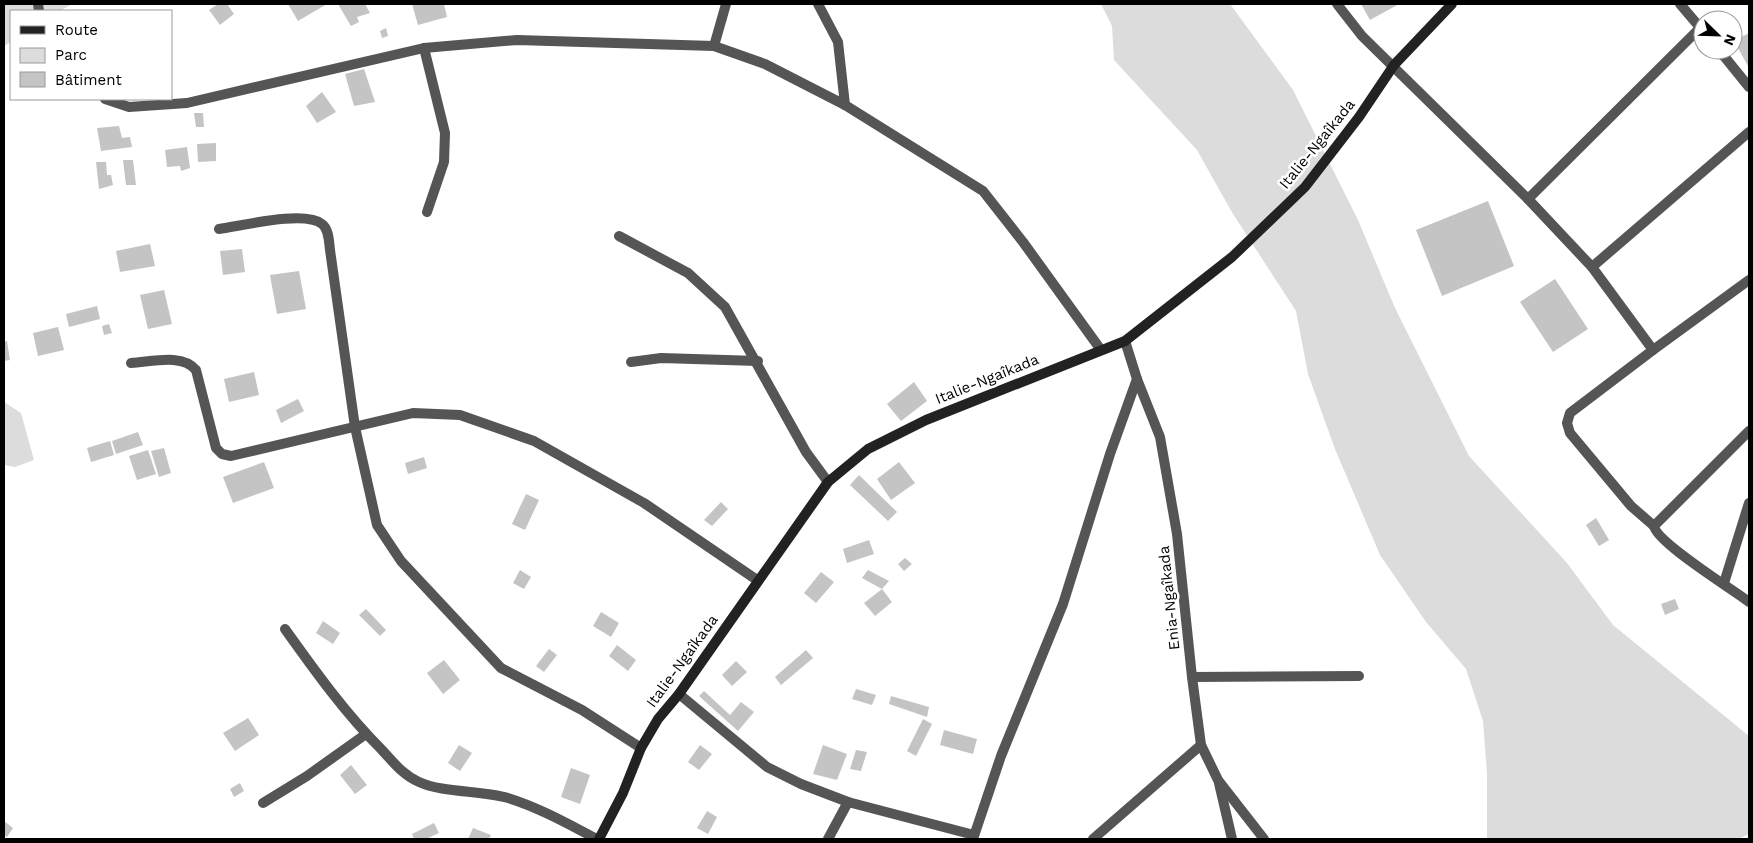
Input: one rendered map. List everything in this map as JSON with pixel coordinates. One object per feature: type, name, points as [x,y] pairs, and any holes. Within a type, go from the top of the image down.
[{"type":"street","points":[[714,46],[726,4]]},
{"type":"street","points":[[818,4],[838,42],[845,105]]},
{"type":"street","points":[[1337,4],[1362,36],[1394,65],[1528,199],[1592,267],[1653,350]]},
{"type":"street","name":"Italie-Ngaîkada","points":[[598,839],[623,793],[641,748],[658,719],[679,694],[757,580],[828,482],[868,448],[918,424],[1125,341],[1232,257],[1305,187],[1359,117],[1394,65],[1452,4]]},
{"type":"street","points":[[1680,4],[1693,19]]},
{"type":"street","points":[[1528,199],[1693,37]]},
{"type":"street","points":[[108,100],[129,108],[187,103],[424,48],[517,40],[714,46],[765,64],[845,105],[983,191],[1023,242],[1101,350]]},
{"type":"street","points":[[424,48],[444,133],[444,162],[427,212]]},
{"type":"street","points":[[1726,60],[1749,87]]},
{"type":"street","points":[[1592,267],[1749,132]]},
{"type":"street","points":[[219,229],[289,219],[312,219],[323,224],[327,231],[330,250],[355,427],[377,525],[401,561],[501,668],[582,710],[641,748]]},
{"type":"street","points":[[619,236],[688,273],[725,307],[758,361],[806,452],[828,482]]},
{"type":"street","points":[[1749,280],[1570,413],[1566,423],[1570,433],[1631,506],[1654,526],[1655,532],[1668,545],[1749,602]]},
{"type":"street","name":"Enia-Ngaîkada","points":[[1125,341],[1137,379],[1160,437],[1177,534],[1201,745],[1218,780],[1264,839]]},
{"type":"street","points":[[631,362],[660,358],[758,361]]},
{"type":"street","points":[[131,363],[180,360],[190,363],[196,370],[216,448],[222,454],[243,455],[413,413],[460,414],[534,441],[644,504],[757,580]]},
{"type":"street","points":[[679,694],[767,767],[801,784],[848,802],[973,837],[1001,756],[1063,604],[1110,454],[1137,379]]},
{"type":"street","points":[[1654,526],[1749,431]]},
{"type":"street","points":[[1724,583],[1749,503]]},
{"type":"street","points":[[285,629],[325,686],[366,734],[404,773],[420,782],[508,798],[546,813],[598,839]]},
{"type":"street","points":[[1192,677],[1359,676]]},
{"type":"street","points":[[263,802],[307,776],[366,734]]},
{"type":"street","points":[[1092,839],[1201,745]]},
{"type":"street","points":[[1218,780],[1232,839]]},
{"type":"street","points":[[828,839],[848,802]]},
{"type":"green space","points":[[4,4],[72,4],[62,10],[10,10],[10,43],[4,46]]},
{"type":"green space","points":[[1101,4],[1230,4],[1293,90],[1358,220],[1395,308],[1469,456],[1567,563],[1613,625],[1749,736],[1749,834],[1738,839],[1487,839],[1487,774],[1483,721],[1466,669],[1426,622],[1380,555],[1335,449],[1308,374],[1296,311],[1233,214],[1197,150],[1114,60],[1112,26]]},
{"type":"green space","points":[[4,402],[21,413],[34,460],[15,467],[4,465]]},
{"type":"building","points":[[218,4],[227,4],[234,14],[220,25],[209,10]]},
{"type":"building","points":[[288,4],[327,4],[298,21]]},
{"type":"building","points":[[338,4],[365,4],[370,13],[357,17],[359,22],[351,26]]},
{"type":"building","points":[[412,4],[444,4],[447,17],[418,25]]},
{"type":"building","points":[[1361,4],[1399,4],[1370,20]]},
{"type":"building","points":[[386,28],[388,36],[382,38],[380,31]]},
{"type":"building","points":[[1749,33],[1749,68],[1743,57],[1743,36]]},
{"type":"building","points":[[364,69],[375,102],[354,106],[345,74]]},
{"type":"building","points":[[322,92],[336,112],[317,123],[306,106]]},
{"type":"building","points":[[194,113],[203,113],[204,127],[196,127]]},
{"type":"building","points":[[119,126],[122,138],[130,137],[132,147],[101,151],[97,128]]},
{"type":"building","points":[[216,143],[216,161],[198,162],[197,144]]},
{"type":"building","points":[[187,147],[190,168],[181,171],[180,166],[167,167],[165,150]]},
{"type":"building","points":[[123,160],[133,160],[136,185],[126,185]]},
{"type":"building","points":[[96,162],[106,162],[107,175],[111,175],[113,185],[99,189]]},
{"type":"building","points":[[1488,201],[1514,266],[1442,296],[1416,230]]},
{"type":"building","points":[[150,244],[155,266],[120,272],[116,251]]},
{"type":"building","points":[[242,249],[245,272],[223,275],[220,251]]},
{"type":"building","points":[[299,271],[306,309],[277,314],[270,275]]},
{"type":"building","points":[[1555,279],[1588,329],[1553,352],[1520,302]]},
{"type":"building","points":[[164,290],[172,324],[148,329],[140,295]]},
{"type":"building","points":[[97,306],[100,319],[69,327],[66,314]]},
{"type":"building","points":[[109,324],[112,333],[104,335],[102,326]]},
{"type":"building","points":[[58,327],[64,350],[38,356],[33,333]]},
{"type":"building","points":[[7,341],[10,360],[4,361],[4,342]]},
{"type":"building","points":[[254,372],[259,395],[229,402],[224,379]]},
{"type":"building","points":[[914,382],[927,401],[901,421],[887,404]]},
{"type":"building","points":[[298,399],[304,411],[281,423],[276,410]]},
{"type":"building","points":[[138,432],[143,445],[116,454],[112,441]]},
{"type":"building","points":[[110,441],[114,455],[91,462],[87,448]]},
{"type":"building","points":[[164,448],[171,473],[159,477],[151,451]]},
{"type":"building","points":[[148,450],[156,474],[137,480],[129,456]]},
{"type":"building","points":[[424,457],[427,468],[408,474],[405,463]]},
{"type":"building","points":[[264,462],[274,488],[233,503],[223,477]]},
{"type":"building","points":[[899,462],[915,483],[891,500],[877,479]]},
{"type":"building","points":[[859,475],[897,512],[888,521],[850,485]]},
{"type":"building","points":[[526,494],[539,500],[525,530],[512,524]]},
{"type":"building","points":[[721,502],[728,509],[712,526],[704,520]]},
{"type":"building","points":[[1596,518],[1609,540],[1599,546],[1586,525]]},
{"type":"building","points":[[869,540],[874,554],[847,563],[843,549]]},
{"type":"building","points":[[905,558],[912,564],[904,571],[898,564]]},
{"type":"building","points":[[520,570],[531,577],[524,589],[513,583]]},
{"type":"building","points":[[868,570],[889,581],[882,589],[862,578]]},
{"type":"building","points":[[821,572],[834,582],[816,603],[804,593]]},
{"type":"building","points":[[882,589],[892,602],[875,616],[864,603]]},
{"type":"building","points":[[1675,599],[1679,609],[1665,615],[1661,604]]},
{"type":"building","points":[[366,609],[386,630],[380,636],[359,615]]},
{"type":"building","points":[[601,612],[619,623],[611,637],[593,626]]},
{"type":"building","points":[[323,621],[340,633],[333,644],[316,633]]},
{"type":"building","points":[[617,645],[636,660],[628,671],[609,656]]},
{"type":"building","points":[[549,649],[557,655],[544,672],[536,666]]},
{"type":"building","points":[[806,650],[813,658],[781,685],[775,677]]},
{"type":"building","points":[[444,660],[460,680],[443,694],[427,673]]},
{"type":"building","points":[[736,661],[747,672],[732,686],[722,675]]},
{"type":"building","points":[[856,689],[876,695],[872,705],[852,699]]},
{"type":"building","points":[[704,691],[730,715],[741,702],[754,712],[738,731],[699,696]]},
{"type":"building","points":[[891,696],[929,707],[927,717],[889,704]]},
{"type":"building","points":[[248,718],[259,735],[235,751],[223,733]]},
{"type":"building","points":[[923,719],[932,724],[916,756],[907,751]]},
{"type":"building","points":[[944,730],[977,739],[973,754],[940,745]]},
{"type":"building","points":[[459,745],[472,753],[460,771],[448,763]]},
{"type":"building","points":[[700,745],[712,754],[699,770],[688,762]]},
{"type":"building","points":[[823,745],[847,754],[837,780],[813,774]]},
{"type":"building","points":[[856,750],[867,752],[861,771],[850,769]]},
{"type":"building","points":[[351,765],[367,785],[355,794],[340,775]]},
{"type":"building","points":[[571,768],[590,775],[580,804],[561,797]]},
{"type":"building","points":[[240,783],[244,791],[234,797],[230,789]]},
{"type":"building","points":[[707,811],[717,817],[708,834],[697,828]]},
{"type":"building","points":[[4,821],[13,828],[7,837],[4,835]]},
{"type":"building","points":[[434,823],[439,833],[426,839],[414,839],[412,834]]},
{"type":"building","points":[[473,828],[491,835],[489,839],[468,839]]}]
